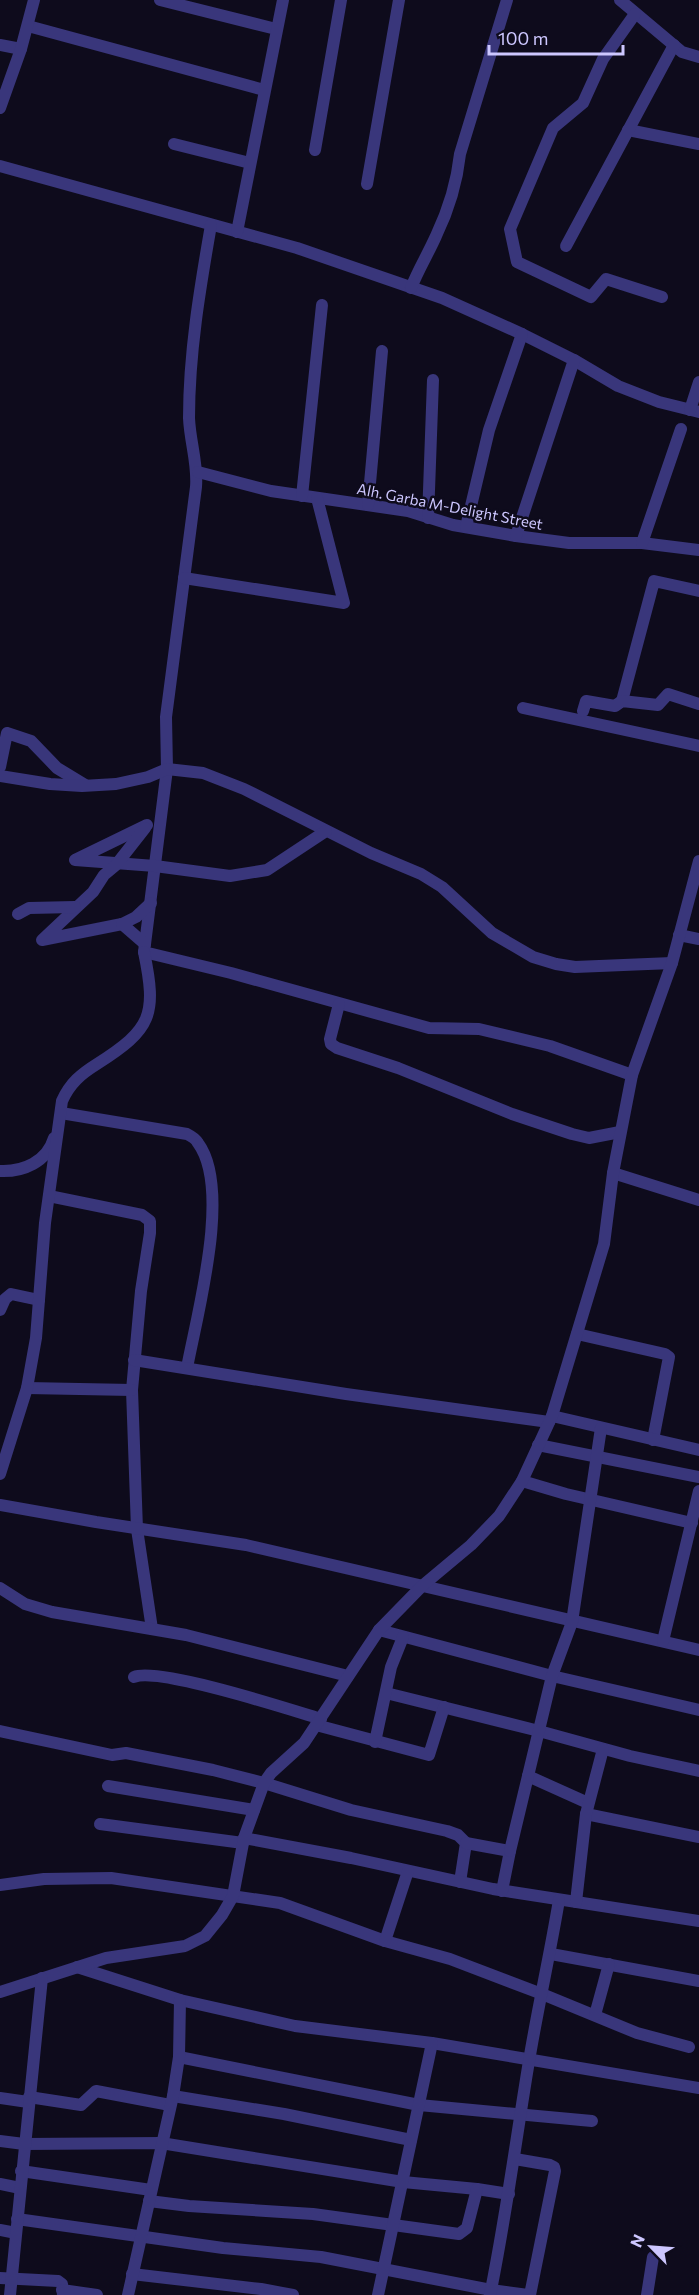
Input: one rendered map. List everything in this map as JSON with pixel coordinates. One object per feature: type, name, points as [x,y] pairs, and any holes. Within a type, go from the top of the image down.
[{"type":"street","points":[[0,108],[21,49],[34,0]]},
{"type":"street","points":[[160,0],[276,29]]},
{"type":"street","points":[[237,232],[282,0]]},
{"type":"street","points":[[315,150],[341,0]]},
{"type":"street","points":[[367,184],[399,0]]},
{"type":"street","points":[[411,288],[437,235],[457,176],[460,154],[507,0]]},
{"type":"street","points":[[620,0],[682,52],[699,57]]},
{"type":"street","points":[[635,14],[603,59],[583,103],[552,128],[510,229],[517,262],[591,297],[606,279],[662,297]]},
{"type":"street","points":[[28,26],[264,90]]},
{"type":"street","points":[[0,45],[21,49]]},
{"type":"street","points":[[566,246],[674,45]]},
{"type":"street","points":[[628,130],[699,144]]},
{"type":"street","points":[[174,144],[250,163]]},
{"type":"street","points":[[0,166],[297,248],[442,298],[522,334],[574,360],[618,386],[659,402],[694,411],[699,382]]},
{"type":"street","points":[[0,1474],[27,1388],[36,1338],[49,1196],[62,1101],[67,1089],[79,1076],[115,1052],[136,1033],[146,1021],[151,1008],[151,984],[145,948],[167,769],[166,717],[198,472],[189,419],[198,307],[211,225]]},
{"type":"street","points":[[302,496],[322,305]]},
{"type":"street","points":[[466,527],[489,430],[522,334]]},
{"type":"street","points":[[368,505],[382,351]]},
{"type":"street","points":[[516,536],[574,360]]},
{"type":"street","points":[[428,518],[433,380]]},
{"type":"street","points":[[642,543],[681,429]]},
{"type":"street","name":"Alh. Garba M-Delight Street","points":[[198,472],[271,491],[408,511],[466,527],[516,536],[569,543],[642,543],[699,550]]},
{"type":"street","points":[[184,578],[344,603],[317,498]]},
{"type":"street","points":[[583,711],[586,701],[615,706],[622,701],[654,581],[699,591]]},
{"type":"street","points":[[622,701],[658,705],[668,694],[699,704]]},
{"type":"street","points":[[523,708],[699,746]]},
{"type":"street","points":[[0,767],[7,733],[31,741],[57,768],[86,786]]},
{"type":"street","points":[[0,776],[50,784],[86,786],[116,784],[148,777],[167,769],[215,776],[326,831],[421,874],[442,887],[492,933],[533,957],[575,967],[672,963]]},
{"type":"street","points":[[151,903],[136,917],[122,924],[42,940],[75,907],[84,902],[104,875],[162,810]]},
{"type":"street","points":[[147,825],[75,860],[118,862],[230,876],[267,870],[326,831]]},
{"type":"street","points":[[0,1992],[106,1958],[185,1946],[205,1936],[222,1915],[233,1896],[244,1841],[264,1783],[271,1773],[304,1743],[379,1630],[422,1586],[471,1545],[499,1516],[522,1481],[550,1419],[604,1244],[613,1173],[632,1075],[672,963],[699,861]]},
{"type":"street","points":[[18,914],[29,908],[75,907]]},
{"type":"street","points":[[122,924],[145,948],[429,1028],[480,1029],[550,1046],[632,1075]]},
{"type":"street","points":[[679,935],[699,939]]},
{"type":"street","points":[[339,1004],[330,1039],[333,1046],[398,1068],[512,1114],[572,1134],[589,1138],[620,1132]]},
{"type":"street","points":[[0,1171],[15,1172],[39,1160],[51,1147],[61,1113]]},
{"type":"street","points":[[61,1113],[187,1134],[198,1142],[206,1160],[213,1191],[210,1254],[188,1368]]},
{"type":"street","points":[[613,1173],[699,1200]]},
{"type":"street","points":[[49,1196],[142,1215],[150,1221],[132,1390],[137,1529],[152,1629]]},
{"type":"street","points":[[0,1310],[5,1299],[11,1294],[39,1300]]},
{"type":"street","points":[[577,1334],[665,1354],[669,1357],[653,1440]]},
{"type":"street","points":[[134,1360],[346,1394],[550,1419],[699,1450]]},
{"type":"street","points":[[27,1388],[132,1390]]},
{"type":"street","points":[[502,1891],[552,1676],[572,1622],[601,1428]]},
{"type":"street","points":[[538,1445],[699,1478]]},
{"type":"street","points":[[522,1481],[591,1500],[692,1523]]},
{"type":"street","points":[[663,1641],[698,1496]]},
{"type":"street","points":[[0,1505],[246,1545],[699,1650]]},
{"type":"street","points":[[0,1588],[25,1604],[52,1612],[186,1635],[348,1676]]},
{"type":"street","points":[[379,1630],[552,1676],[699,1710]]},
{"type":"street","points":[[375,1742],[391,1669],[403,1637]]},
{"type":"street","points":[[134,1677],[141,1674],[183,1680],[319,1722],[375,1742],[429,1755],[444,1707]]},
{"type":"street","points":[[386,1693],[665,1765],[699,1771]]},
{"type":"street","points":[[0,1731],[112,1755],[126,1753],[141,1755],[264,1783],[351,1810],[447,1831],[458,1835],[466,1843],[510,1851]]},
{"type":"street","points":[[576,1902],[587,1808],[603,1749]]},
{"type":"street","points":[[528,1776],[587,1808],[699,1837]]},
{"type":"street","points":[[108,1786],[254,1810]]},
{"type":"street","points":[[100,1824],[244,1841],[502,1891],[699,1921]]},
{"type":"street","points":[[460,1882],[466,1843]]},
{"type":"street","points":[[385,1941],[408,1871]]},
{"type":"street","points":[[0,1885],[44,1879],[111,1878],[280,1903],[385,1941],[450,1959],[637,2033],[688,2047]]},
{"type":"street","points":[[491,2293],[515,2159],[529,2059],[551,1954],[559,1900]]},
{"type":"street","points":[[551,1954],[699,1981]]},
{"type":"street","points":[[595,2015],[609,1964]]},
{"type":"street","points":[[77,1967],[180,2000],[296,2026],[432,2043],[699,2088]]},
{"type":"street","points":[[10,2295],[5,2278],[16,2233],[42,1978]]},
{"type":"street","points":[[128,2295],[172,2101],[179,2057],[180,2000]]},
{"type":"street","points":[[378,2295],[432,2043]]},
{"type":"street","points":[[179,2057],[419,2105],[592,2121]]},
{"type":"street","points":[[0,2098],[81,2105],[96,2091],[284,2114],[411,2140]]},
{"type":"street","points":[[0,2141],[24,2144],[161,2143],[403,2182],[509,2194]]},
{"type":"street","points":[[17,2219],[223,2248],[321,2257],[491,2293],[529,2295],[555,2167],[515,2159]]},
{"type":"street","points":[[21,2171],[150,2195],[189,2206],[313,2214],[459,2234],[467,2228],[477,2189]]},
{"type":"street","points":[[0,2184],[20,2188]]},
{"type":"street","points":[[0,2230],[16,2233]]},
{"type":"street","points":[[650,2294],[653,2257]]},
{"type":"street","points":[[132,2274],[293,2295]]},
{"type":"street","points":[[5,2278],[58,2281],[62,2284],[62,2293],[98,2295]]}]
